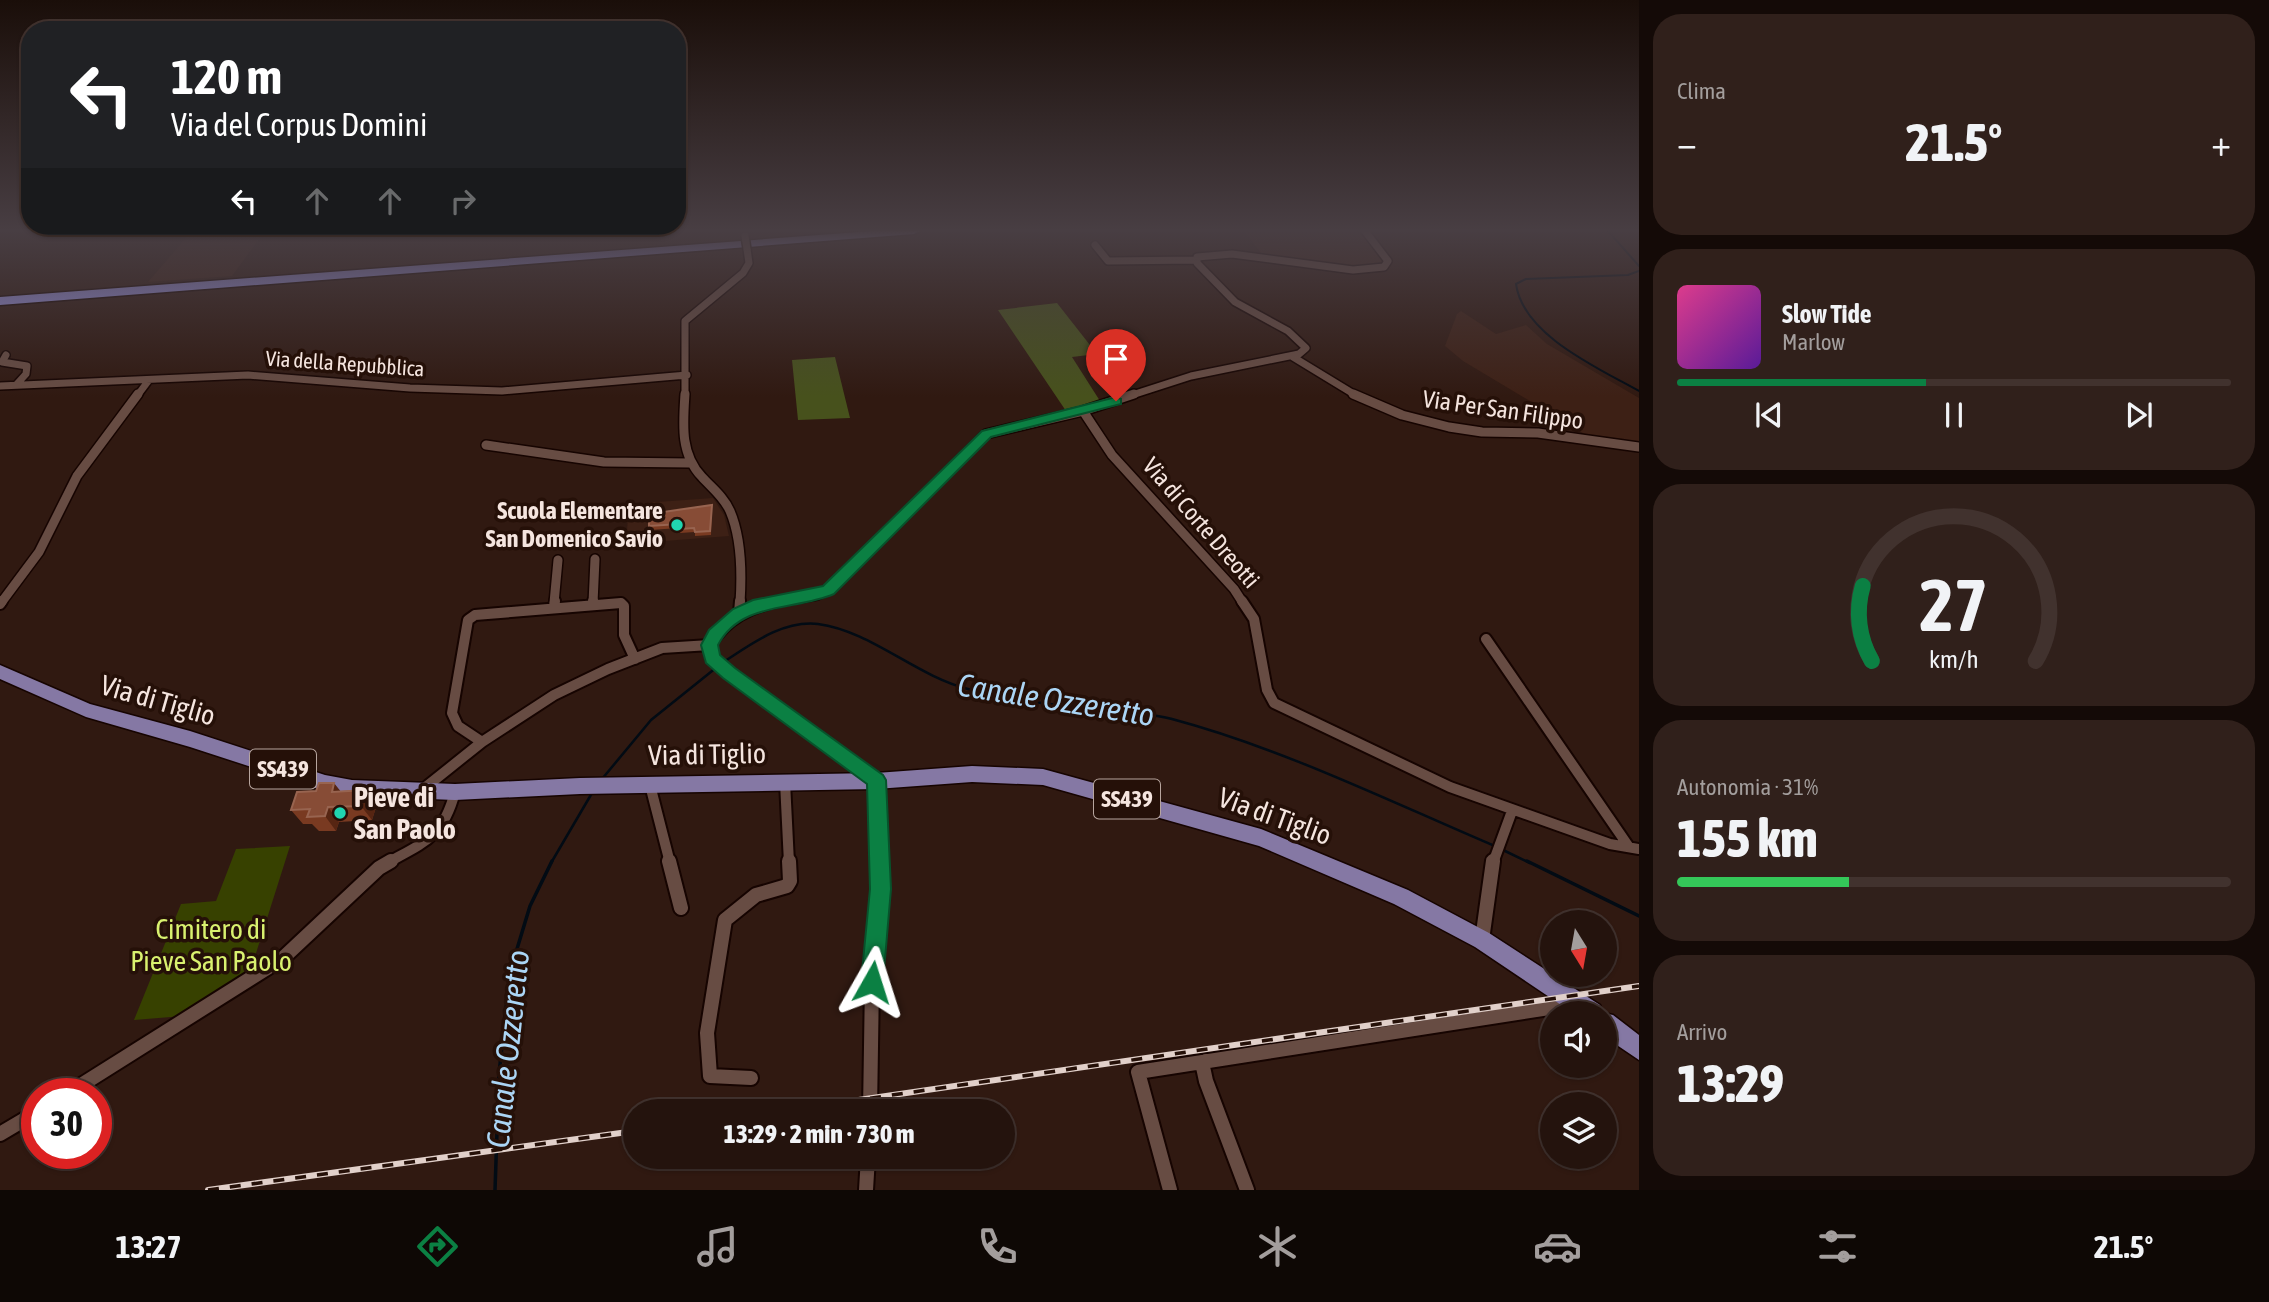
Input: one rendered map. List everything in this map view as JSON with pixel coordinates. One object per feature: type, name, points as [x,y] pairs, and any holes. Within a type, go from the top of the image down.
[{"type":"highway","points":[[0,299],[158,287]]},
{"type":"highway","points":[[0,299],[168,287]]},
{"type":"main road","name":"Via di Tiglio","points":[[0,672],[86,710],[190,738],[325,783],[352,788],[455,792],[615,785],[876,780],[972,774],[1043,777],[1261,838],[1401,897],[1482,940],[1574,1001]]},
{"type":"main road","points":[[1617,1032],[1639,1049]]},
{"type":"street","points":[[726,287],[682,324],[687,375],[684,444],[690,463],[724,500],[733,516],[742,593],[739,613]]},
{"type":"street","points":[[870,1099],[872,982],[881,889],[876,780],[729,673],[712,658],[710,645],[715,634],[739,613],[753,607],[817,595],[828,590],[986,434],[1083,411],[1191,376],[1293,357],[1306,348],[1288,331],[1235,302],[1221,287]]},
{"type":"street","points":[[6,355],[2,362],[23,365],[28,369],[16,385]]},
{"type":"street","name":"Via Per San Filippo","points":[[1293,357],[1313,373],[1345,391],[1387,410],[1430,422],[1476,431],[1533,432],[1609,446],[1639,447]]},
{"type":"street","name":"Via della Repubblica","points":[[0,386],[248,374],[410,388],[502,391],[687,375]]},
{"type":"street","points":[[0,604],[39,552],[77,476],[149,380]]},
{"type":"street","name":"Via di Corte Dreotti","points":[[1083,411],[1112,455],[1234,589],[1254,619],[1267,690],[1273,703],[1450,787],[1512,811]]},
{"type":"street","points":[[486,445],[604,461],[690,463]]},
{"type":"street","points":[[593,605],[595,559]]},
{"type":"street","points":[[554,608],[558,560]]},
{"type":"street","points":[[482,742],[458,726],[452,713],[468,620],[475,615],[621,603],[624,606],[624,635],[635,659]]},
{"type":"street","points":[[1486,639],[1634,848]]},
{"type":"street","points":[[421,791],[482,742],[554,695],[671,646],[710,645]]},
{"type":"street","points":[[751,1078],[709,1076],[707,1033],[725,920],[756,895],[787,886],[790,881],[785,782]]},
{"type":"street","points":[[650,785],[681,908]]},
{"type":"street","points":[[92,1078],[283,958],[379,868],[425,842],[440,828],[450,810],[455,792]]},
{"type":"street","points":[[1482,940],[1494,856],[1512,811],[1634,848]]},
{"type":"street","points":[[1170,1190],[1138,1072],[1206,1060],[1540,1014]]},
{"type":"street","points":[[1206,1060],[1202,1067],[1206,1082],[1247,1190]]},
{"type":"street","points":[[0,1134],[21,1122]]},
{"type":"street","points":[[866,1190],[867,1169]]},
{"type":"shaded area","points":[[1461,311],[1496,334],[1526,325],[1547,344],[1639,398],[1639,442],[1598,442],[1463,361],[1445,346],[1457,314]]},
{"type":"shaded area","name":"Scuola Elementare San Domenico Savio","points":[[713,498],[724,515],[729,536],[626,544],[629,504]]},
{"type":"green space","points":[[1057,303],[1097,354],[1072,357],[1100,401],[1066,411],[998,310]]},
{"type":"green space","points":[[835,357],[850,418],[798,420],[792,360]]},
{"type":"green space","name":"Cimitero di Pieve San Paolo","points":[[290,846],[250,972],[183,1016],[134,1020],[181,904],[216,901],[236,849]]},
{"type":"building","points":[[712,505],[710,531],[679,529],[679,524],[649,526],[649,514]]},
{"type":"building","points":[[319,783],[334,783],[332,792],[366,790],[361,806],[328,807],[325,816],[307,817],[310,809],[291,810],[297,792],[316,791]]},
{"type":"waterway","name":"Canale Ozzeretto","points":[[1517,287],[1532,319],[1547,334],[1584,360],[1639,391]]},
{"type":"waterway","name":"Canale Ozzeretto","points":[[722,663],[767,635],[792,626],[818,624],[838,628],[949,683],[968,689],[1041,703],[1158,716],[1214,731],[1337,777],[1497,847]]},
{"type":"waterway","name":"Canale Ozzeretto","points":[[602,779],[651,720],[717,667]]},
{"type":"waterway","name":"Canale Ozzeretto","points":[[551,863],[592,793]]},
{"type":"waterway","name":"Canale Ozzeretto","points":[[1503,850],[1530,863]]},
{"type":"waterway","name":"Canale Ozzeretto","points":[[1527,861],[1639,916]]},
{"type":"waterway","name":"Canale Ozzeretto","points":[[495,1190],[499,1074],[510,972],[530,906],[551,863]]},
{"type":"railway","points":[[865,1099],[1639,986]]},
{"type":"railway","points":[[208,1190],[623,1133]]},
{"type":"place","name":"Scuola Elementare San Domenico Savio","points":[[677,525]]},
{"type":"place","name":"Pieve di San Paolo","points":[[340,813]]},
{"type":"route","points":[[872,982],[881,889],[876,780],[729,673],[712,658],[710,645],[715,634],[739,613],[753,607],[817,595],[828,590],[986,434],[1116,401]]}]
